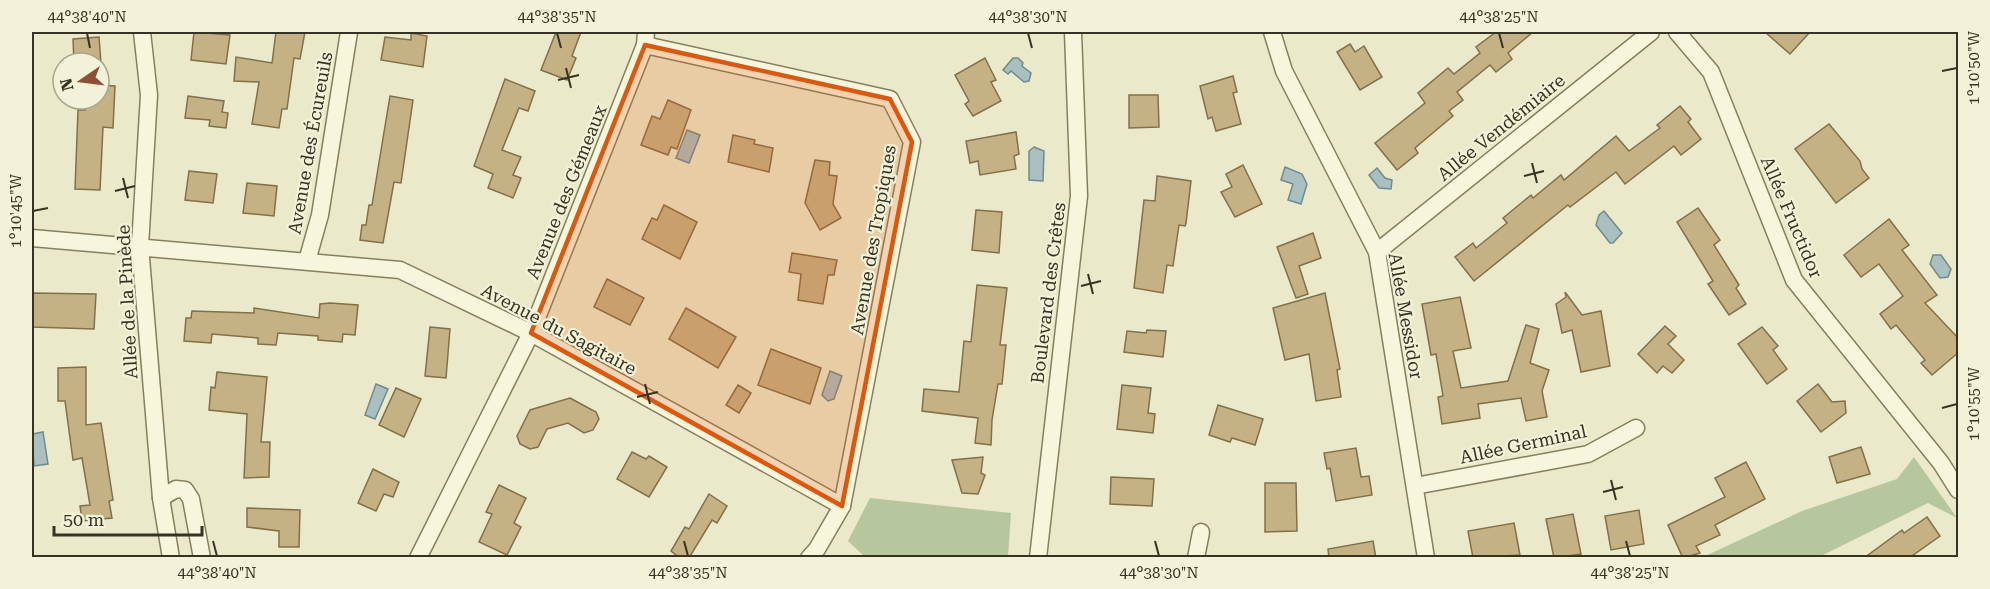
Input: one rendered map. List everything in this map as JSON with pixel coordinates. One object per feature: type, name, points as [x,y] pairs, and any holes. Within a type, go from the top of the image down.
[{"type":"street","name":"Allée de la Pinède","points":[[142,32],[149,95],[140,246],[161,498],[171,558]]},
{"type":"street","name":"Avenue des Écureuils","points":[[307,261],[320,215],[349,32]]},
{"type":"street","name":"Boulevard des Crêtes","points":[[1038,558],[1079,196],[1073,32]]},
{"type":"street","name":"Allée Messidor","points":[[1272,32],[1284,71],[1377,252],[1426,558]]},
{"type":"street","name":"Allée Vendémiaire","points":[[1377,252],[1651,32]]},
{"type":"street","name":"Allée Fructidor","points":[[1677,32],[1711,72],[1794,280],[1941,463],[1959,490]]},
{"type":"street","name":"Avenue des Gémeaux","points":[[418,558],[531,333],[646,38]]},
{"type":"street","name":"Avenue des Tropiques","points":[[646,38],[890,99],[912,142],[853,459],[842,506],[817,549],[809,558]]},
{"type":"street","name":"Avenue du Sagitaire","points":[[32,238],[400,270],[531,333],[842,506]]},
{"type":"street","name":"Allée Germinal","points":[[1415,486],[1588,454],[1636,428]]},
{"type":"street","points":[[161,498],[176,489],[185,490],[191,499],[202,558]]},
{"type":"street","points":[[1196,558],[1202,532]]},
{"type":"highlighted area","points":[[645,45],[890,99],[912,142],[842,506],[531,333]]},
{"type":"green space","points":[[1914,457],[1957,518],[1928,503],[1819,557],[1703,557],[1802,511],[1897,479]]},
{"type":"green space","points":[[870,498],[1011,513],[1008,557],[865,557],[848,541]]},
{"type":"shaded area","points":[[1013,58],[1018,58],[1023,63],[1022,66],[1031,73],[1029,81],[1024,82],[1011,71],[1008,74],[1003,70]]},
{"type":"shaded area","points":[[687,130],[700,135],[689,163],[676,158]]},
{"type":"shaded area","points":[[1034,147],[1044,151],[1043,181],[1029,180],[1029,151]]},
{"type":"shaded area","points":[[1285,167],[1302,174],[1307,184],[1301,204],[1288,200],[1293,184],[1281,180]]},
{"type":"shaded area","points":[[1377,168],[1385,178],[1392,180],[1391,189],[1379,188],[1369,175]]},
{"type":"shaded area","points":[[1604,211],[1622,233],[1613,243],[1610,243],[1596,225],[1599,215]]},
{"type":"shaded area","points":[[1933,255],[1941,255],[1951,269],[1948,277],[1940,278],[1930,264]]},
{"type":"shaded area","points":[[830,371],[842,376],[834,399],[828,401],[822,395]]},
{"type":"shaded area","points":[[376,384],[388,389],[375,419],[365,415]]},
{"type":"shaded area","points":[[43,432],[48,464],[34,466],[32,434]]},
{"type":"building","points":[[194,32],[230,35],[226,64],[191,60]]},
{"type":"building","points":[[276,32],[305,32],[300,59],[294,58],[287,109],[282,109],[279,128],[252,124],[259,82],[234,81],[236,57],[272,63]]},
{"type":"building","points":[[556,32],[581,32],[572,56],[576,58],[567,80],[541,70]]},
{"type":"building","points":[[1496,32],[1533,32],[1508,53],[1512,59],[1496,72],[1490,65],[1457,92],[1463,100],[1449,111],[1453,116],[1415,148],[1418,153],[1397,170],[1375,143],[1425,103],[1418,93],[1448,68],[1454,74],[1480,53],[1476,47]]},
{"type":"building","points":[[1765,32],[1810,32],[1790,54]]},
{"type":"building","points":[[411,33],[427,36],[423,67],[381,60],[385,37],[411,40]]},
{"type":"building","points":[[99,37],[100,51],[74,51],[73,39]]},
{"type":"building","points":[[1350,44],[1355,52],[1364,46],[1382,77],[1360,90],[1337,52]]},
{"type":"building","points":[[985,58],[996,80],[991,82],[1001,101],[973,116],[965,104],[969,101],[955,75]]},
{"type":"building","points":[[1233,76],[1237,92],[1233,93],[1241,124],[1216,131],[1212,117],[1208,119],[1200,86]]},
{"type":"building","points":[[505,79],[535,91],[528,111],[519,108],[502,150],[521,157],[513,175],[521,178],[513,198],[488,188],[493,174],[474,166]]},
{"type":"building","points":[[111,86],[115,86],[113,128],[103,127],[100,190],[75,189],[78,111],[111,111]]},
{"type":"building","points":[[1129,95],[1158,95],[1159,127],[1129,128]]},
{"type":"building","points":[[188,96],[224,101],[222,112],[228,113],[226,128],[209,126],[210,120],[185,118]]},
{"type":"building","points":[[390,96],[413,100],[401,183],[394,182],[383,243],[360,240],[362,225],[366,225],[369,205],[372,205]]},
{"type":"building","points":[[668,100],[691,110],[677,149],[671,147],[668,155],[641,145],[652,116],[660,119]]},
{"type":"building","points":[[1680,106],[1691,119],[1688,122],[1701,139],[1681,155],[1674,146],[1625,184],[1616,172],[1570,207],[1568,205],[1474,281],[1455,257],[1473,243],[1476,248],[1507,223],[1503,218],[1531,195],[1533,198],[1561,175],[1564,180],[1616,136],[1629,151],[1660,128],[1657,125]]},
{"type":"building","points":[[1829,124],[1860,161],[1862,169],[1869,178],[1836,203],[1795,149]]},
{"type":"building","points":[[1016,132],[1019,154],[1014,156],[1016,169],[980,175],[978,161],[970,163],[966,141]]},
{"type":"building","points":[[733,135],[755,140],[754,144],[773,148],[769,172],[728,162]]},
{"type":"building","points":[[815,160],[830,162],[829,175],[837,176],[833,204],[841,218],[820,230],[805,203]]},
{"type":"building","points":[[1243,165],[1262,204],[1235,217],[1221,192],[1232,187],[1226,174]]},
{"type":"building","points":[[189,171],[217,174],[213,203],[185,200]]},
{"type":"building","points":[[1157,176],[1191,181],[1186,223],[1185,226],[1179,225],[1173,266],[1167,265],[1163,293],[1134,288],[1144,200],[1155,201]]},
{"type":"building","points":[[247,183],[277,186],[274,216],[243,213]]},
{"type":"building","points":[[664,205],[697,222],[680,259],[642,239],[652,218],[657,220]]},
{"type":"building","points":[[1698,208],[1720,240],[1714,245],[1739,285],[1736,288],[1746,304],[1729,315],[1708,284],[1713,281],[1677,222]]},
{"type":"building","points":[[976,210],[1002,212],[999,253],[972,250]]},
{"type":"building","points":[[1889,219],[1909,245],[1902,250],[1937,295],[1925,303],[1959,339],[1959,352],[1932,375],[1921,363],[1925,360],[1896,325],[1891,329],[1880,314],[1903,296],[1879,264],[1861,277],[1844,255]]},
{"type":"building","points":[[1313,233],[1321,258],[1299,266],[1308,294],[1296,298],[1277,247]]},
{"type":"building","points":[[792,253],[837,260],[834,275],[828,275],[823,304],[798,300],[801,274],[789,272]]},
{"type":"building","points":[[607,279],[644,298],[630,325],[594,307]]},
{"type":"building","points":[[977,285],[1007,288],[1000,345],[1006,345],[1002,384],[998,384],[992,420],[991,445],[975,443],[978,418],[922,411],[924,389],[959,392],[964,341],[971,342]]},
{"type":"building","points":[[1565,292],[1582,315],[1601,311],[1610,366],[1581,372],[1572,330],[1562,333],[1556,304],[1566,297]]},
{"type":"building","points":[[32,293],[96,294],[94,329],[32,327]]},
{"type":"building","points":[[1325,293],[1340,369],[1337,370],[1341,397],[1316,401],[1309,354],[1285,360],[1273,308]]},
{"type":"building","points":[[1460,297],[1471,348],[1453,351],[1461,388],[1508,381],[1526,325],[1539,329],[1530,363],[1549,370],[1542,391],[1547,417],[1526,421],[1521,398],[1478,404],[1480,418],[1442,424],[1438,397],[1443,396],[1436,354],[1431,355],[1422,304]]},
{"type":"building","points":[[320,304],[358,305],[355,335],[343,334],[342,342],[318,340],[318,336],[278,333],[276,345],[258,344],[258,338],[212,334],[211,343],[184,341],[186,318],[191,318],[192,311],[254,313],[254,308],[319,318]]},
{"type":"building","points":[[686,308],[736,337],[718,368],[669,339]]},
{"type":"building","points":[[1665,326],[1676,336],[1668,344],[1684,360],[1672,373],[1663,366],[1657,373],[1638,354]]},
{"type":"building","points":[[430,327],[450,329],[446,378],[425,376]]},
{"type":"building","points":[[1762,327],[1778,346],[1773,350],[1787,369],[1767,384],[1738,344]]},
{"type":"building","points":[[1147,330],[1166,331],[1163,357],[1124,352],[1127,331],[1146,333]]},
{"type":"building","points":[[771,349],[821,368],[810,404],[758,385]]},
{"type":"building","points":[[86,367],[86,425],[101,423],[113,500],[109,501],[112,518],[82,521],[80,506],[90,505],[82,458],[73,460],[65,401],[58,401],[58,368]]},
{"type":"building","points":[[217,372],[267,377],[261,442],[270,442],[269,477],[244,478],[247,414],[209,410],[211,387],[215,388]]},
{"type":"building","points":[[1818,384],[1832,402],[1845,401],[1846,413],[1821,432],[1797,401]]},
{"type":"building","points":[[738,385],[751,393],[739,413],[726,405]]},
{"type":"building","points":[[1122,385],[1151,388],[1148,413],[1155,414],[1153,433],[1117,429]]},
{"type":"building","points":[[396,388],[421,399],[404,437],[379,425]]},
{"type":"building","points":[[570,398],[596,412],[599,419],[593,430],[584,433],[568,423],[547,429],[538,447],[530,449],[520,444],[517,436],[530,410]]},
{"type":"building","points":[[1218,405],[1263,419],[1255,445],[1232,438],[1230,442],[1209,435]]},
{"type":"building","points":[[1861,447],[1870,474],[1837,483],[1829,457]]},
{"type":"building","points":[[1356,448],[1361,477],[1369,476],[1372,495],[1336,501],[1330,468],[1327,469],[1324,453]]},
{"type":"building","points":[[632,452],[646,459],[649,456],[667,467],[649,497],[617,479]]},
{"type":"building","points":[[983,457],[981,473],[985,475],[978,494],[962,493],[952,460]]},
{"type":"building","points":[[1746,462],[1765,499],[1715,525],[1720,535],[1696,546],[1700,553],[1683,558],[1668,525],[1725,497],[1715,478]]},
{"type":"building","points":[[373,469],[399,482],[393,497],[384,494],[376,511],[358,503]]},
{"type":"building","points":[[1111,477],[1154,479],[1152,506],[1110,504]]},
{"type":"building","points":[[1265,483],[1296,483],[1297,531],[1265,532]]},
{"type":"building","points":[[499,485],[526,498],[514,523],[521,527],[507,555],[479,542],[492,514],[486,512]]},
{"type":"building","points":[[709,494],[727,506],[717,523],[712,520],[689,558],[680,558],[671,551],[685,527],[689,529]]},
{"type":"building","points":[[247,508],[300,510],[299,547],[279,547],[279,531],[247,527]]},
{"type":"building","points":[[1639,510],[1644,544],[1611,550],[1605,516]]},
{"type":"building","points":[[1573,514],[1581,554],[1554,558],[1546,519]]},
{"type":"building","points":[[1927,517],[1940,536],[1909,558],[1864,558],[1902,530],[1904,533]]},
{"type":"building","points":[[1514,523],[1520,555],[1473,558],[1468,531]]},
{"type":"building","points":[[1373,541],[1376,558],[1329,558],[1328,549]]}]
